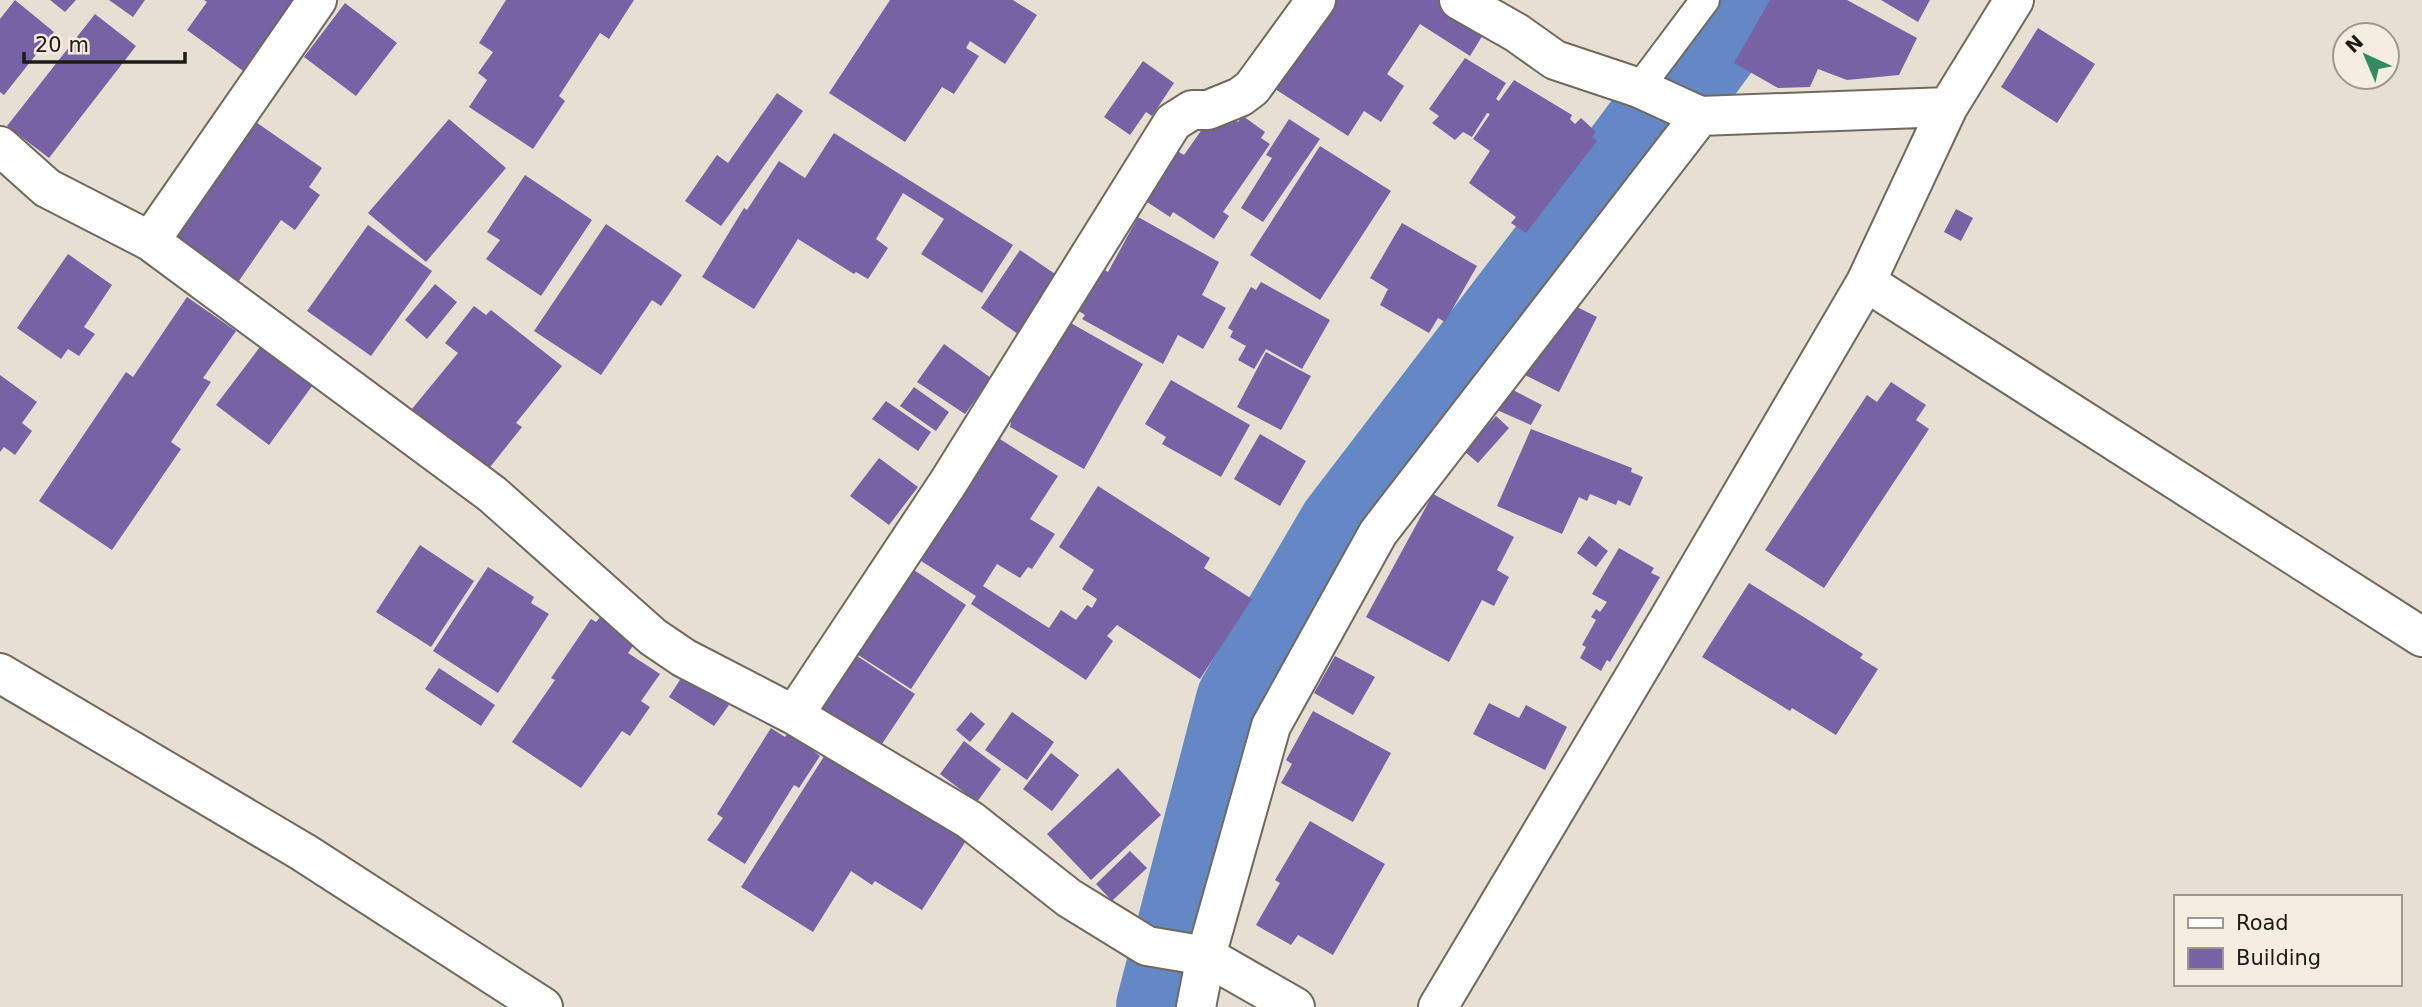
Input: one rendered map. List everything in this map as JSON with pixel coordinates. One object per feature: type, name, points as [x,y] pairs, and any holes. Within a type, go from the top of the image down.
[{"type":"street","points":[[149,241],[317,0]]},
{"type":"street","points":[[794,715],[948,482],[1173,122],[1192,110],[1208,110],[1240,97],[1252,88],[1316,0]]},
{"type":"street","points":[[1459,0],[1517,33],[1555,60],[1644,90],[1693,113],[1948,107]]},
{"type":"street","points":[[1437,1007],[1866,282],[1948,107],[2014,0]]},
{"type":"street","points":[[1198,974],[1271,726],[1378,533],[1693,113]]},
{"type":"street","points":[[0,146],[47,188],[149,241],[492,494],[653,637],[684,658],[794,715],[970,820],[1069,898],[1147,946],[1198,974],[1295,1007]]},
{"type":"street","points":[[1866,282],[2422,637]]},
{"type":"street","points":[[0,673],[303,852],[542,1007]]},
{"type":"lane","points":[[1644,90],[1705,0]]},
{"type":"building","points":[[15,0],[54,32],[4,95],[0,92],[0,19]]},
{"type":"building","points":[[50,0],[76,0],[65,12]]},
{"type":"building","points":[[109,0],[145,0],[133,17]]},
{"type":"building","points":[[204,0],[298,0],[246,73],[187,30],[207,2]]},
{"type":"building","points":[[506,0],[634,0],[609,39],[600,33],[559,96],[565,101],[533,149],[469,107],[487,80],[478,73],[493,52],[479,43]]},
{"type":"building","points":[[890,0],[1013,0],[1037,15],[1005,64],[970,41],[966,48],[979,56],[954,94],[942,87],[905,142],[829,93]]},
{"type":"building","points":[[1334,0],[1440,0],[1486,30],[1470,56],[1420,24],[1387,74],[1404,86],[1381,122],[1364,111],[1348,136],[1269,85]]},
{"type":"building","points":[[1770,0],[1847,0],[1917,38],[1899,75],[1847,80],[1818,69],[1810,87],[1778,88],[1734,63]]},
{"type":"building","points":[[1881,0],[1930,0],[1918,22]]},
{"type":"building","points":[[345,3],[397,43],[356,96],[304,57]]},
{"type":"building","points":[[95,14],[136,46],[49,158],[7,126]]},
{"type":"building","points":[[2038,28],[2095,64],[2057,123],[2001,87]]},
{"type":"building","points":[[1465,58],[1506,83],[1496,99],[1499,101],[1514,80],[1572,115],[1570,119],[1575,124],[1581,118],[1596,132],[1592,137],[1597,141],[1526,233],[1511,223],[1516,217],[1469,183],[1490,151],[1473,139],[1490,114],[1487,113],[1472,137],[1463,132],[1455,140],[1432,123],[1439,116],[1429,109]]},
{"type":"building","points":[[1143,61],[1174,83],[1152,116],[1146,112],[1130,135],[1104,117]]},
{"type":"building","points":[[777,93],[803,111],[721,226],[685,201],[717,155],[728,163]]},
{"type":"building","points":[[1221,111],[1238,122],[1243,116],[1265,132],[1261,138],[1270,144],[1223,212],[1229,216],[1214,239],[1173,212],[1170,217],[1141,198],[1174,149],[1184,155],[1205,125]]},
{"type":"building","points":[[247,116],[322,168],[309,187],[320,195],[295,230],[281,220],[234,288],[163,238]]},
{"type":"building","points":[[449,119],[506,168],[426,262],[368,213]]},
{"type":"building","points":[[1289,119],[1320,139],[1263,222],[1241,208],[1272,158],[1266,155]]},
{"type":"building","points":[[834,133],[1013,245],[982,293],[921,254],[944,219],[903,193],[876,239],[888,248],[868,279],[856,272],[854,274],[798,239],[754,309],[702,277],[744,208],[747,210],[779,161],[805,178]]},
{"type":"building","points":[[1320,146],[1391,191],[1320,300],[1250,255]]},
{"type":"building","points":[[525,175],[592,220],[541,296],[486,259],[500,240],[487,232]]},
{"type":"building","points":[[1956,209],[1973,218],[1961,241],[1944,232]]},
{"type":"building","points":[[1138,217],[1219,262],[1202,295],[1226,308],[1203,349],[1178,335],[1163,364],[1082,319],[1085,315],[1077,310],[1100,267],[1108,272]]},
{"type":"building","points":[[1402,223],[1477,266],[1445,322],[1438,318],[1429,333],[1380,305],[1388,289],[1370,278]]},
{"type":"building","points":[[606,224],[682,275],[661,306],[652,300],[601,375],[534,331]]},
{"type":"building","points":[[368,225],[432,271],[371,356],[307,311]]},
{"type":"building","points":[[1020,250],[1058,276],[1018,334],[981,308]]},
{"type":"building","points":[[68,254],[112,285],[84,327],[95,334],[79,356],[68,349],[61,359],[17,328]]},
{"type":"building","points":[[1261,282],[1330,320],[1302,369],[1266,349],[1254,369],[1238,360],[1246,346],[1230,337],[1233,331],[1228,328],[1251,287],[1256,290]]},
{"type":"building","points":[[435,284],[457,302],[427,339],[405,320]]},
{"type":"building","points":[[187,297],[236,331],[203,378],[211,382],[171,442],[181,449],[112,550],[39,501],[126,372],[133,377]]},
{"type":"building","points":[[1569,303],[1597,317],[1559,392],[1523,374]]},
{"type":"building","points":[[474,306],[486,315],[491,310],[562,366],[516,423],[522,427],[483,476],[407,415],[458,353],[445,343]]},
{"type":"building","points":[[1069,322],[1143,364],[1084,469],[1010,427],[1011,422],[1003,418],[1047,355],[1050,356]]},
{"type":"building","points":[[263,343],[315,382],[269,445],[216,405]]},
{"type":"building","points":[[944,344],[991,378],[965,414],[917,382]]},
{"type":"building","points":[[1266,352],[1311,376],[1281,430],[1237,407]]},
{"type":"building","points":[[0,375],[37,402],[22,423],[32,431],[15,455],[4,447],[0,452]]},
{"type":"building","points":[[1171,380],[1250,425],[1221,477],[1162,444],[1166,437],[1145,424]]},
{"type":"building","points":[[1891,382],[1926,405],[1916,420],[1929,429],[1824,588],[1765,550],[1867,395],[1877,402]]},
{"type":"building","points":[[914,387],[949,412],[936,431],[900,406]]},
{"type":"building","points":[[1509,388],[1542,405],[1531,425],[1497,410]]},
{"type":"building","points":[[886,401],[931,432],[918,451],[872,419]]},
{"type":"building","points":[[1496,416],[1509,428],[1478,463],[1464,451]]},
{"type":"building","points":[[1531,429],[1632,468],[1631,472],[1643,477],[1630,506],[1618,500],[1616,505],[1590,494],[1587,501],[1579,497],[1562,534],[1497,506]]},
{"type":"building","points":[[992,434],[1058,476],[1030,519],[1055,534],[1032,569],[1028,567],[1020,578],[997,564],[983,586],[1049,628],[1061,610],[1076,620],[1087,605],[1092,608],[1097,599],[1082,589],[1094,570],[1059,547],[1098,486],[1210,558],[1204,568],[1252,599],[1200,679],[1117,625],[1107,636],[1113,641],[1086,680],[971,604],[976,596],[918,559]]},
{"type":"building","points":[[1260,434],[1306,461],[1280,506],[1234,479]]},
{"type":"building","points":[[879,458],[918,487],[889,525],[850,496]]},
{"type":"building","points":[[1433,494],[1514,537],[1497,570],[1509,577],[1494,606],[1482,600],[1449,662],[1366,617]]},
{"type":"building","points":[[1589,536],[1608,551],[1596,567],[1577,553]]},
{"type":"building","points":[[420,545],[474,581],[431,647],[376,612]]},
{"type":"building","points":[[1619,548],[1654,568],[1651,573],[1660,577],[1610,662],[1607,660],[1601,671],[1580,658],[1586,647],[1582,645],[1596,620],[1591,617],[1596,609],[1600,612],[1607,602],[1592,594]]},
{"type":"building","points":[[908,566],[966,605],[911,689],[852,651]]},
{"type":"building","points":[[488,567],[534,597],[531,603],[549,614],[498,693],[433,651]]},
{"type":"building","points":[[1749,583],[1863,654],[1860,658],[1878,669],[1836,735],[1792,708],[1790,711],[1702,657]]},
{"type":"building","points":[[601,616],[637,640],[628,653],[660,674],[641,701],[650,707],[630,736],[622,731],[581,788],[512,742],[555,680],[551,678],[591,619],[596,622]]},
{"type":"building","points":[[854,654],[915,694],[880,747],[819,707]]},
{"type":"building","points":[[1335,656],[1375,677],[1353,715],[1314,693]]},
{"type":"building","points":[[439,668],[495,705],[481,726],[425,689]]},
{"type":"building","points":[[683,675],[729,705],[714,726],[669,697]]},
{"type":"building","points":[[1489,703],[1519,718],[1526,705],[1567,727],[1545,770],[1473,734]]},
{"type":"building","points":[[1313,711],[1391,753],[1353,822],[1281,783],[1292,764],[1286,760]]},
{"type":"building","points":[[971,712],[985,724],[970,742],[956,730]]},
{"type":"building","points":[[1012,712],[1054,742],[1027,780],[985,750]]},
{"type":"building","points":[[794,724],[817,738],[810,748],[820,756],[799,788],[794,785],[745,864],[707,840],[723,818],[717,814],[771,728],[785,737]]},
{"type":"building","points":[[964,741],[1001,769],[977,802],[940,774]]},
{"type":"building","points":[[830,747],[969,836],[922,910],[875,881],[872,885],[851,871],[813,932],[741,887]]},
{"type":"building","points":[[1051,753],[1079,775],[1052,811],[1023,789]]},
{"type":"building","points":[[1118,768],[1161,815],[1091,880],[1047,834]]},
{"type":"building","points":[[1310,821],[1385,864],[1333,955],[1298,935],[1291,945],[1256,925],[1280,883],[1275,880]]},
{"type":"building","points":[[1130,851],[1147,868],[1112,901],[1096,884]]},
{"type":"waterway","points":[[1164,1007],[1244,701],[1345,529],[1637,147],[1745,0]]}]
